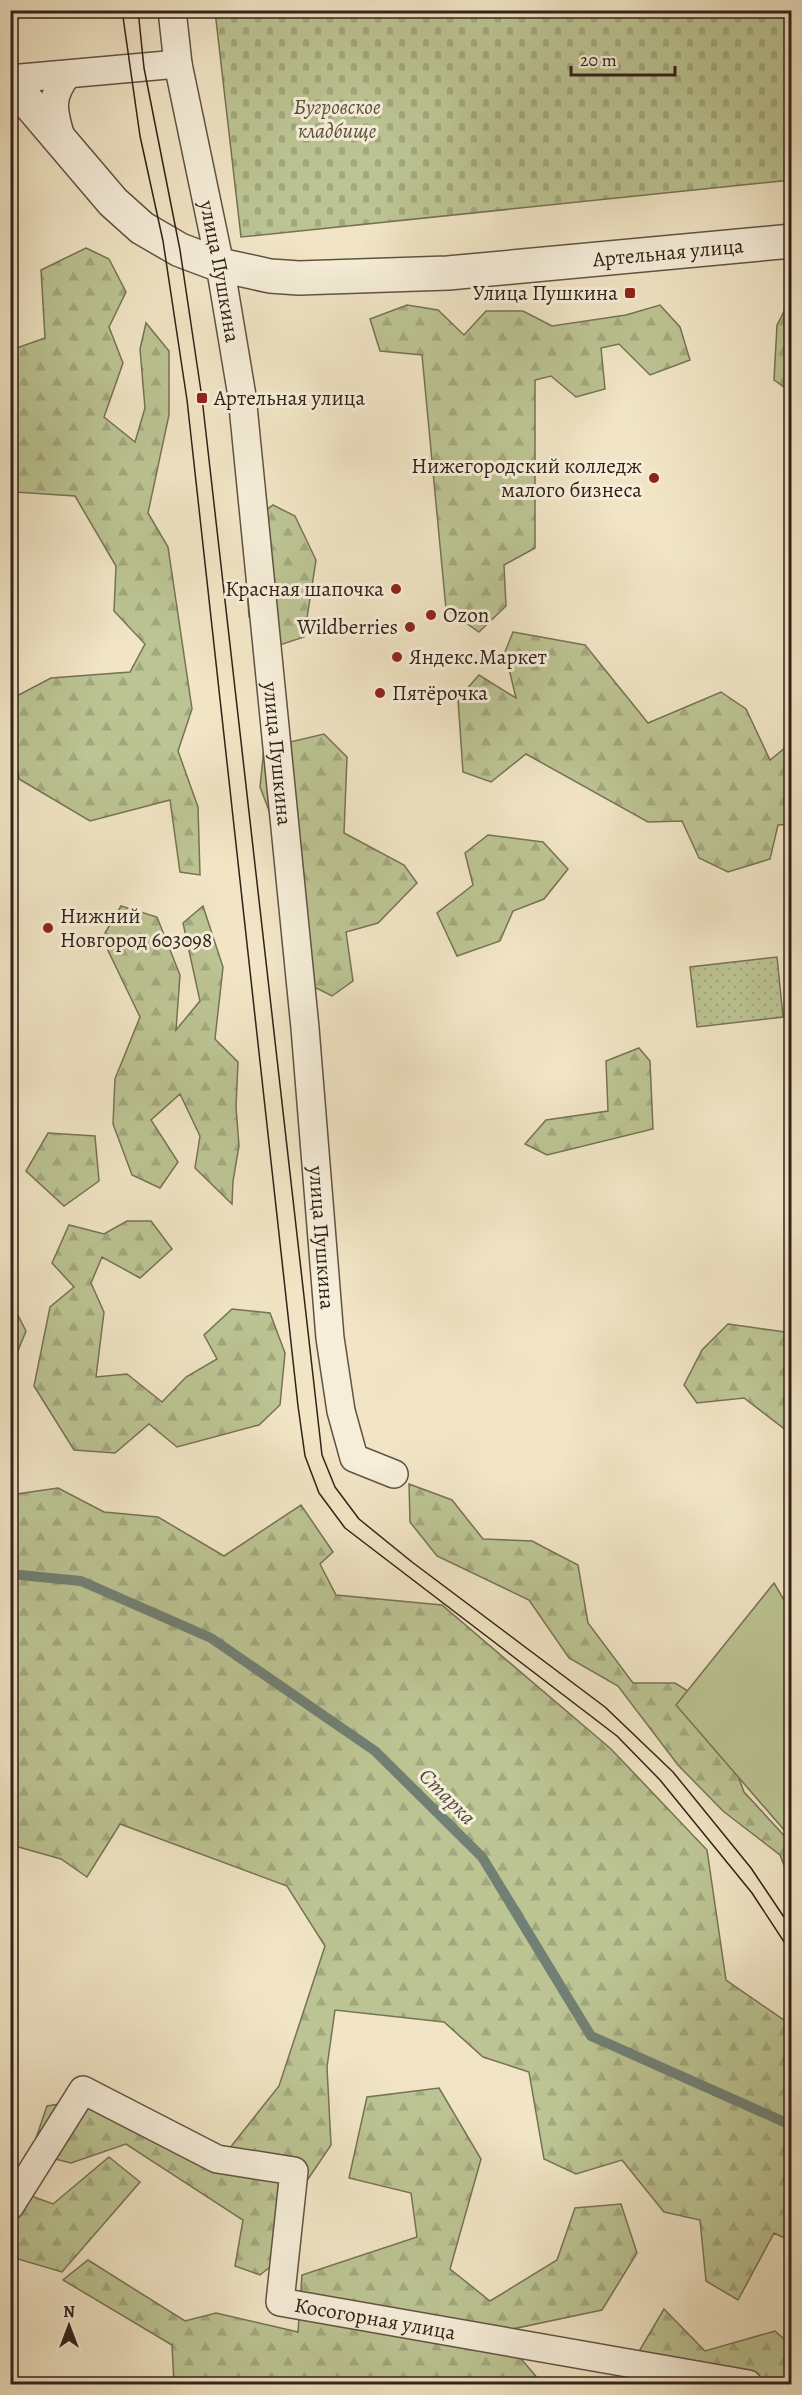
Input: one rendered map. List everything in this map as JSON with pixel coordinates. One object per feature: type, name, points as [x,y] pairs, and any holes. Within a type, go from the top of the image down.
[{"type":"street","name":"улица Пушкина","points":[[172,10],[178,64],[234,343],[250,461],[304,1028],[330,1338],[341,1411],[354,1458],[394,1474]]},
{"type":"street","name":"Артельная улица","points":[[10,80],[178,64]]},
{"type":"street","points":[[63,142],[53,110],[57,88],[68,75]]},
{"type":"street","name":"Артельная улица","points":[[10,80],[113,202],[142,228],[180,250],[219,265],[270,276],[299,278],[448,273],[792,241]]},
{"type":"street","name":"Косогорная улица","points":[[10,2206],[83,2090],[217,2159],[294,2171],[280,2302],[748,2384]]},
{"type":"green space","name":"Бугровское кладбище","points":[[215,11],[791,11],[791,180],[241,237]]},
{"type":"green space","points":[[86,248],[109,259],[126,292],[109,327],[123,363],[104,417],[135,442],[145,408],[140,349],[146,323],[169,351],[169,415],[148,513],[168,547],[192,709],[178,751],[198,807],[200,875],[180,872],[170,800],[90,821],[19,779],[11,718],[11,699],[51,678],[130,672],[145,644],[114,611],[116,566],[75,496],[15,492],[11,495],[11,350],[45,338],[41,270]]},
{"type":"green space","points":[[791,298],[791,392],[774,380],[777,325]]},
{"type":"green space","points":[[407,305],[438,310],[464,335],[486,311],[523,311],[552,326],[626,315],[660,305],[680,327],[690,360],[650,375],[619,344],[601,348],[605,389],[576,397],[551,376],[535,380],[535,548],[504,565],[506,606],[479,632],[446,609],[422,355],[380,351],[370,319]]},
{"type":"green space","points":[[273,505],[295,516],[316,560],[304,637],[274,647],[249,617],[243,527]]},
{"type":"green space","points":[[513,632],[585,645],[648,723],[721,692],[746,709],[770,760],[791,743],[791,824],[778,825],[770,859],[728,872],[699,858],[682,821],[648,822],[526,754],[491,782],[463,772],[458,699],[479,675],[516,698],[505,652]]},
{"type":"green space","points":[[324,734],[347,757],[344,833],[404,865],[417,883],[378,923],[346,932],[353,981],[332,996],[290,975],[299,890],[260,787],[264,748]]},
{"type":"green space","points":[[488,835],[543,842],[568,869],[544,899],[513,911],[500,941],[457,956],[437,913],[473,885],[465,853]]},
{"type":"green space","points":[[121,906],[157,917],[180,975],[176,1030],[200,1001],[183,923],[203,906],[223,967],[215,1039],[238,1062],[236,1107],[239,1146],[232,1204],[195,1168],[200,1136],[180,1094],[151,1120],[178,1162],[160,1188],[132,1175],[113,1124],[115,1079],[140,1017],[102,938]]},
{"type":"green space","points":[[777,957],[783,1017],[697,1027],[690,967]]},
{"type":"green space","points":[[639,1048],[650,1061],[653,1129],[547,1155],[525,1144],[546,1120],[608,1111],[606,1061]]},
{"type":"green space","points":[[48,1133],[95,1136],[99,1181],[64,1206],[26,1171]]},
{"type":"green space","points":[[127,1221],[151,1221],[172,1249],[140,1278],[102,1257],[91,1283],[104,1312],[96,1377],[127,1374],[162,1402],[186,1377],[217,1359],[204,1335],[232,1309],[270,1313],[285,1353],[280,1405],[259,1425],[177,1447],[149,1424],[115,1453],[74,1450],[34,1386],[50,1307],[74,1287],[52,1263],[69,1225],[104,1234]]},
{"type":"green space","points":[[11,1302],[26,1331],[11,1368]]},
{"type":"green space","points":[[728,1324],[785,1332],[791,1330],[791,1434],[744,1398],[697,1403],[684,1385],[702,1350]]},
{"type":"green space","points":[[409,1484],[452,1500],[483,1539],[532,1541],[578,1565],[588,1623],[633,1683],[675,1683],[712,1706],[744,1792],[791,1843],[791,1853],[786,1870],[780,1855],[723,1811],[678,1765],[618,1686],[569,1658],[529,1600],[437,1556],[410,1522]]},
{"type":"green space","points":[[58,1488],[104,1512],[158,1517],[224,1556],[301,1505],[333,1552],[320,1564],[336,1595],[442,1605],[611,1749],[707,1850],[726,1980],[791,2025],[791,2241],[774,2233],[738,2300],[706,2281],[700,2220],[664,2212],[622,2160],[576,2174],[544,2159],[529,2072],[483,2057],[444,2022],[335,2010],[327,2067],[331,2145],[304,2185],[295,2247],[260,2275],[235,2266],[243,2220],[126,2144],[71,2163],[31,2153],[47,2106],[90,2099],[229,2149],[279,2086],[325,1946],[287,1886],[120,1824],[87,1877],[61,1859],[11,1845],[10,1495]]},
{"type":"green space","points":[[774,1583],[791,1612],[791,1838],[676,1705]]},
{"type":"green space","points":[[439,2088],[481,2159],[450,2269],[490,2301],[557,2260],[575,2208],[621,2204],[637,2253],[602,2310],[498,2332],[540,2381],[537,2384],[174,2384],[172,2345],[63,2280],[88,2260],[185,2321],[216,2313],[298,2332],[302,2275],[417,2237],[411,2193],[349,2178],[367,2097]]},
{"type":"green space","points":[[109,2157],[140,2182],[62,2272],[11,2257],[10,2188],[53,2204]]},
{"type":"green space","points":[[664,2309],[705,2351],[775,2331],[791,2345],[791,2384],[652,2384],[638,2353]]},
{"type":"waterway","name":"Старка","points":[[10,1574],[81,1581],[211,1638],[375,1751],[482,1857],[591,2036],[791,2125]]},
{"type":"tram line","points":[[122,10],[140,136],[163,241],[187,400],[305,1456],[319,1493],[345,1528],[617,1736],[660,1780],[752,1893],[792,1954]]},
{"type":"tram line","points":[[138,10],[144,68],[180,250],[202,398],[322,1455],[335,1487],[359,1519],[412,1562],[605,1707],[673,1772],[751,1868],[792,1929]]},
{"type":"place","name":"Улица Пушкина","points":[[630,293]]},
{"type":"place","name":"Артельная улица","points":[[202,398]]},
{"type":"place","name":"Нижегородский колледж малого бизнеса","points":[[654,478]]},
{"type":"place","name":"Красная шапочка","points":[[396,589]]},
{"type":"place","name":"Ozon","points":[[431,615]]},
{"type":"place","name":"Wildberries","points":[[410,627]]},
{"type":"place","name":"Яндекс.Маркет","points":[[397,657]]},
{"type":"place","name":"Пятёрочка","points":[[380,693]]},
{"type":"place","name":"Нижний Новгород 603098","points":[[48,928]]}]
